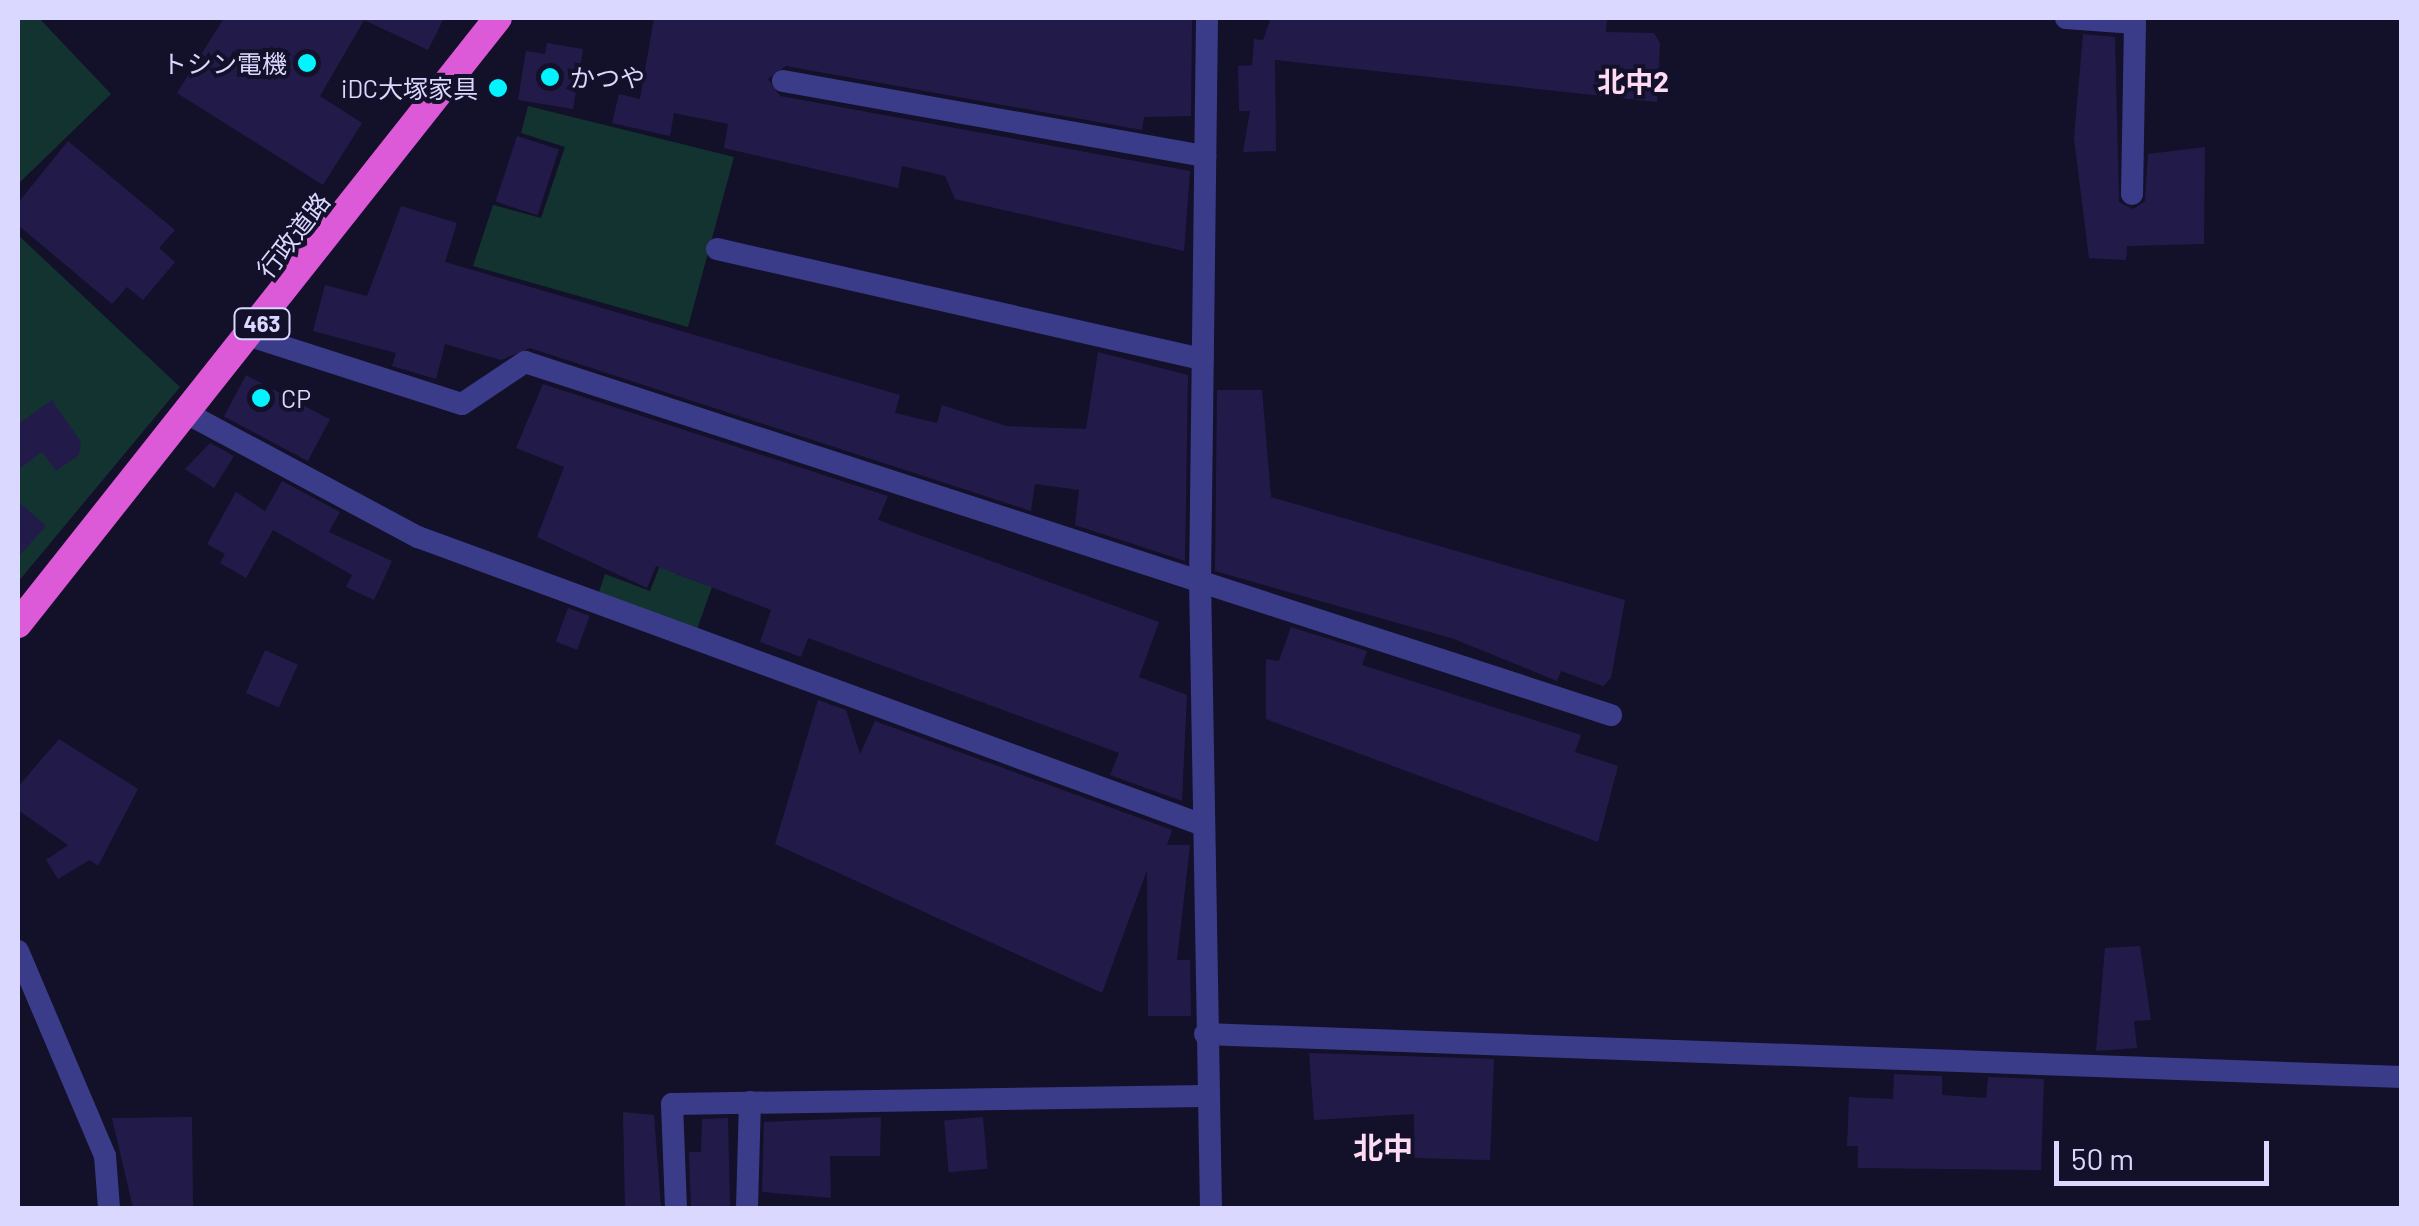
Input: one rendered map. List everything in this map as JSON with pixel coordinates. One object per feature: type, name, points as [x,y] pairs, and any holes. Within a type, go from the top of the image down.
[{"type":"highway","name":"行政道路","points":[[18,624],[252,337],[486,21]]},
{"type":"street","points":[[1207,18],[1200,579],[1205,1096],[1211,1208]]},
{"type":"street","points":[[2066,18],[2135,23],[2132,194]]},
{"type":"street","points":[[782,81],[1206,156]]},
{"type":"street","points":[[717,249],[1203,359]]},
{"type":"street","points":[[252,337],[462,404],[525,362],[1611,715]]},
{"type":"street","points":[[190,415],[418,538],[1203,825]]},
{"type":"street","points":[[18,951],[105,1156],[109,1208]]},
{"type":"street","points":[[1205,1034],[2402,1077]]},
{"type":"street","points":[[676,1208],[672,1104],[1205,1096]]},
{"type":"street","points":[[748,1208],[750,1102]]},
{"type":"green space","points":[[18,18],[39,18],[111,94],[18,184]]},
{"type":"green space","points":[[528,106],[734,157],[688,327],[473,266],[493,205],[541,218],[565,147],[521,133]]},
{"type":"green space","points":[[18,235],[180,387],[18,582]]},
{"type":"green space","points":[[681,512],[696,518],[676,574],[712,587],[696,632],[598,595],[605,574],[650,591]]},
{"type":"building","points":[[224,18],[444,18],[428,50],[364,20],[320,96],[362,123],[323,185],[177,93]]},
{"type":"building","points":[[654,18],[1192,18],[1191,116],[1144,117],[1142,130],[786,66],[768,79],[780,96],[1190,171],[1184,251],[955,199],[945,176],[902,166],[898,188],[724,148],[728,124],[674,113],[670,136],[612,123],[619,94],[640,99]]},
{"type":"building","points":[[1271,18],[1607,18],[1606,32],[1654,33],[1660,43],[1657,102],[1275,60],[1276,151],[1243,152],[1250,111],[1239,111],[1238,66],[1252,65],[1254,39],[1263,40]]},
{"type":"building","points":[[2083,34],[2115,37],[2119,202],[2133,209],[2145,201],[2148,154],[2205,147],[2204,244],[2127,246],[2126,260],[2089,258],[2074,138]]},
{"type":"building","name":"かつや","points":[[547,43],[583,49],[573,109],[518,100],[526,51],[545,54]]},
{"type":"building","points":[[517,136],[559,150],[538,215],[496,202]]},
{"type":"building","points":[[68,141],[175,230],[159,248],[175,262],[143,300],[127,287],[112,304],[18,225],[18,203]]},
{"type":"building","points":[[401,206],[457,223],[445,262],[900,395],[895,413],[937,423],[942,405],[1006,426],[1086,429],[1098,352],[1188,375],[1185,561],[1075,525],[1079,490],[1035,484],[1031,511],[530,348],[501,360],[445,344],[436,379],[392,366],[396,353],[313,331],[325,285],[367,296]]},
{"type":"building","name":"CP","points":[[246,375],[330,420],[308,461],[224,416]]},
{"type":"building","points":[[543,384],[888,496],[878,520],[1159,622],[1139,677],[1187,695],[1182,801],[1110,775],[1119,753],[808,638],[801,657],[760,642],[771,610],[656,566],[647,588],[537,537],[564,467],[516,448]]},
{"type":"building","points":[[1217,390],[1262,390],[1271,497],[1625,600],[1611,678],[1603,686],[1561,671],[1557,681],[1454,639],[1215,571]]},
{"type":"building","points":[[52,400],[81,442],[79,455],[56,471],[42,452],[18,470],[18,424]]},
{"type":"building","points":[[210,443],[234,456],[214,488],[185,469]]},
{"type":"building","points":[[282,481],[340,512],[329,532],[392,561],[374,600],[346,587],[352,575],[273,530],[246,578],[220,563],[225,554],[207,544],[236,492],[265,511]]},
{"type":"building","points":[[18,501],[46,526],[18,557]]},
{"type":"building","points":[[568,608],[590,616],[577,650],[556,642]]},
{"type":"building","points":[[1291,627],[1367,651],[1362,665],[1581,735],[1575,752],[1618,766],[1598,842],[1266,719],[1266,659],[1279,661]]},
{"type":"building","points":[[265,650],[298,665],[279,708],[246,693]]},
{"type":"building","points":[[818,700],[846,710],[860,754],[875,721],[1172,830],[1167,845],[1190,845],[1177,960],[1190,960],[1191,1016],[1148,1016],[1147,870],[1102,993],[775,844]]},
{"type":"building","points":[[59,739],[138,789],[98,866],[90,860],[58,879],[46,860],[68,845],[18,810],[18,787]]},
{"type":"building","points":[[2140,946],[2151,1020],[2134,1021],[2137,1048],[2096,1051],[2105,948]]},
{"type":"building","points":[[1309,1053],[1494,1059],[1490,1160],[1414,1158],[1414,1114],[1314,1120]]},
{"type":"building","points":[[1894,1074],[1942,1076],[1942,1095],[1986,1098],[1988,1077],[2044,1079],[2041,1170],[1858,1168],[1858,1146],[1847,1146],[1849,1097],[1893,1099]]},
{"type":"building","points":[[623,1112],[654,1115],[661,1208],[625,1208]]},
{"type":"building","points":[[192,1117],[193,1208],[133,1208],[112,1118]]},
{"type":"building","points":[[881,1117],[880,1156],[830,1156],[831,1198],[762,1192],[764,1122]]},
{"type":"building","points":[[983,1117],[988,1169],[949,1172],[944,1120]]},
{"type":"building","points":[[728,1118],[730,1208],[691,1208],[689,1152],[701,1152],[702,1119]]},
{"type":"place","name":"トシン電機","points":[[307,63]]},
{"type":"place","name":"かつや","points":[[550,77]]},
{"type":"place","name":"iDC大塚家具","points":[[498,88]]},
{"type":"place","name":"CP","points":[[261,398]]},
{"type":"district","name":"北中2","points":[[1633,81]]},
{"type":"district","name":"北中","points":[[1383,1147]]}]
